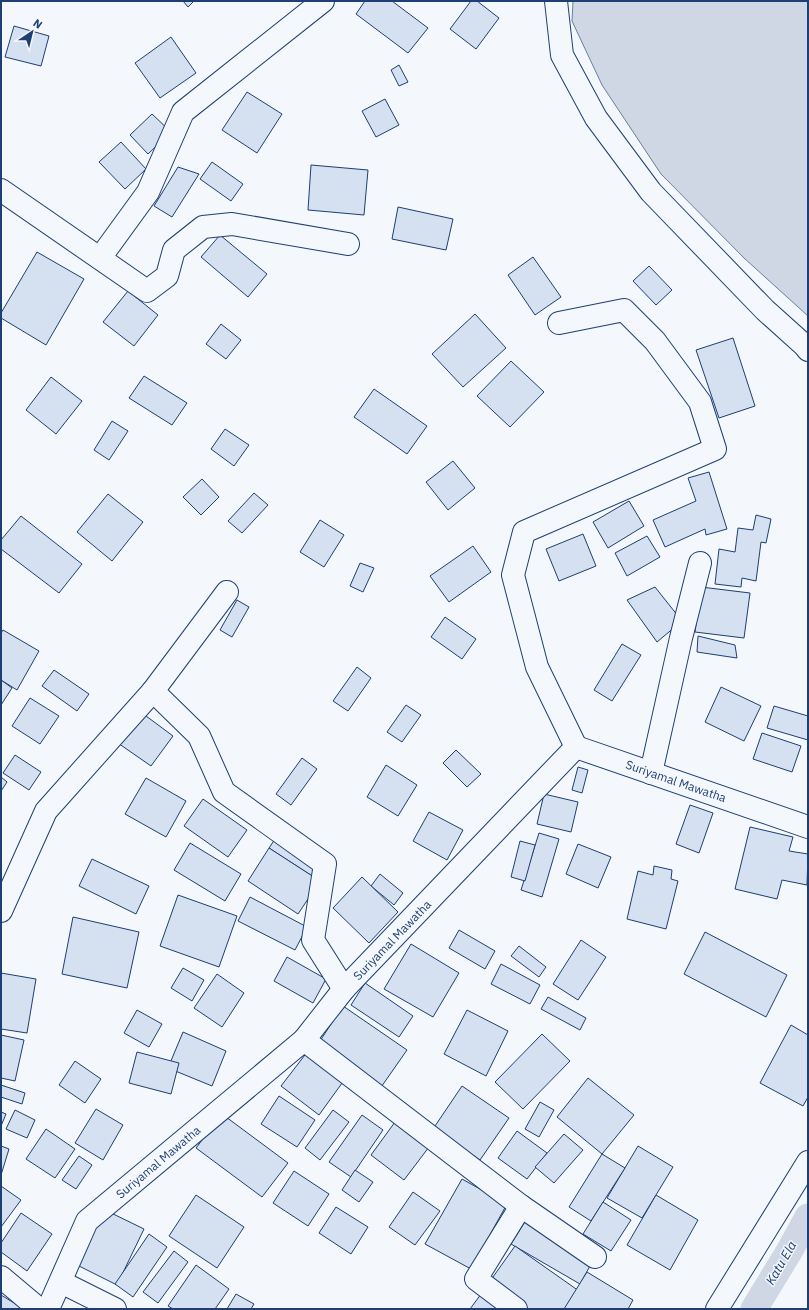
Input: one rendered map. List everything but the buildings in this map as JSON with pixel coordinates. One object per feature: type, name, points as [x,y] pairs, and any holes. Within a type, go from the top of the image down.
[{"type":"street","points":[[100,258],[148,192],[183,112],[323,1]]},
{"type":"street","points":[[556,1],[562,55],[596,118],[650,192],[765,310],[808,350]]},
{"type":"street","points":[[1,190],[147,291],[167,276],[174,250],[203,227],[232,224],[348,244]]},
{"type":"street","points":[[559,323],[624,310],[655,341],[700,402],[715,449],[524,532],[513,575],[537,667],[576,747]]},
{"type":"street","points":[[651,773],[681,638],[700,563]]},
{"type":"street","points":[[1,911],[46,811],[153,690],[227,592]]},
{"type":"street","points":[[153,690],[199,736],[224,792],[325,864],[313,940],[344,989]]},
{"type":"street","name":"Suriyamal Mawatha","points":[[48,1309],[88,1221],[304,1040],[344,989],[576,747],[808,827]]},
{"type":"street","points":[[304,1040],[521,1206],[595,1257]]},
{"type":"street","points":[[717,1309],[808,1162]]},
{"type":"street","points":[[516,1309],[476,1279],[521,1206]]},
{"type":"street","points":[[1,1277],[39,1309]]},
{"type":"street","points":[[60,1282],[115,1309]]},
{"type":"shaded area","points":[[573,1],[808,1],[808,316],[744,258],[661,174],[602,85],[572,21]]},
{"type":"waterway","name":"Katu Ela","points":[[754,1309],[808,1217]]}]
